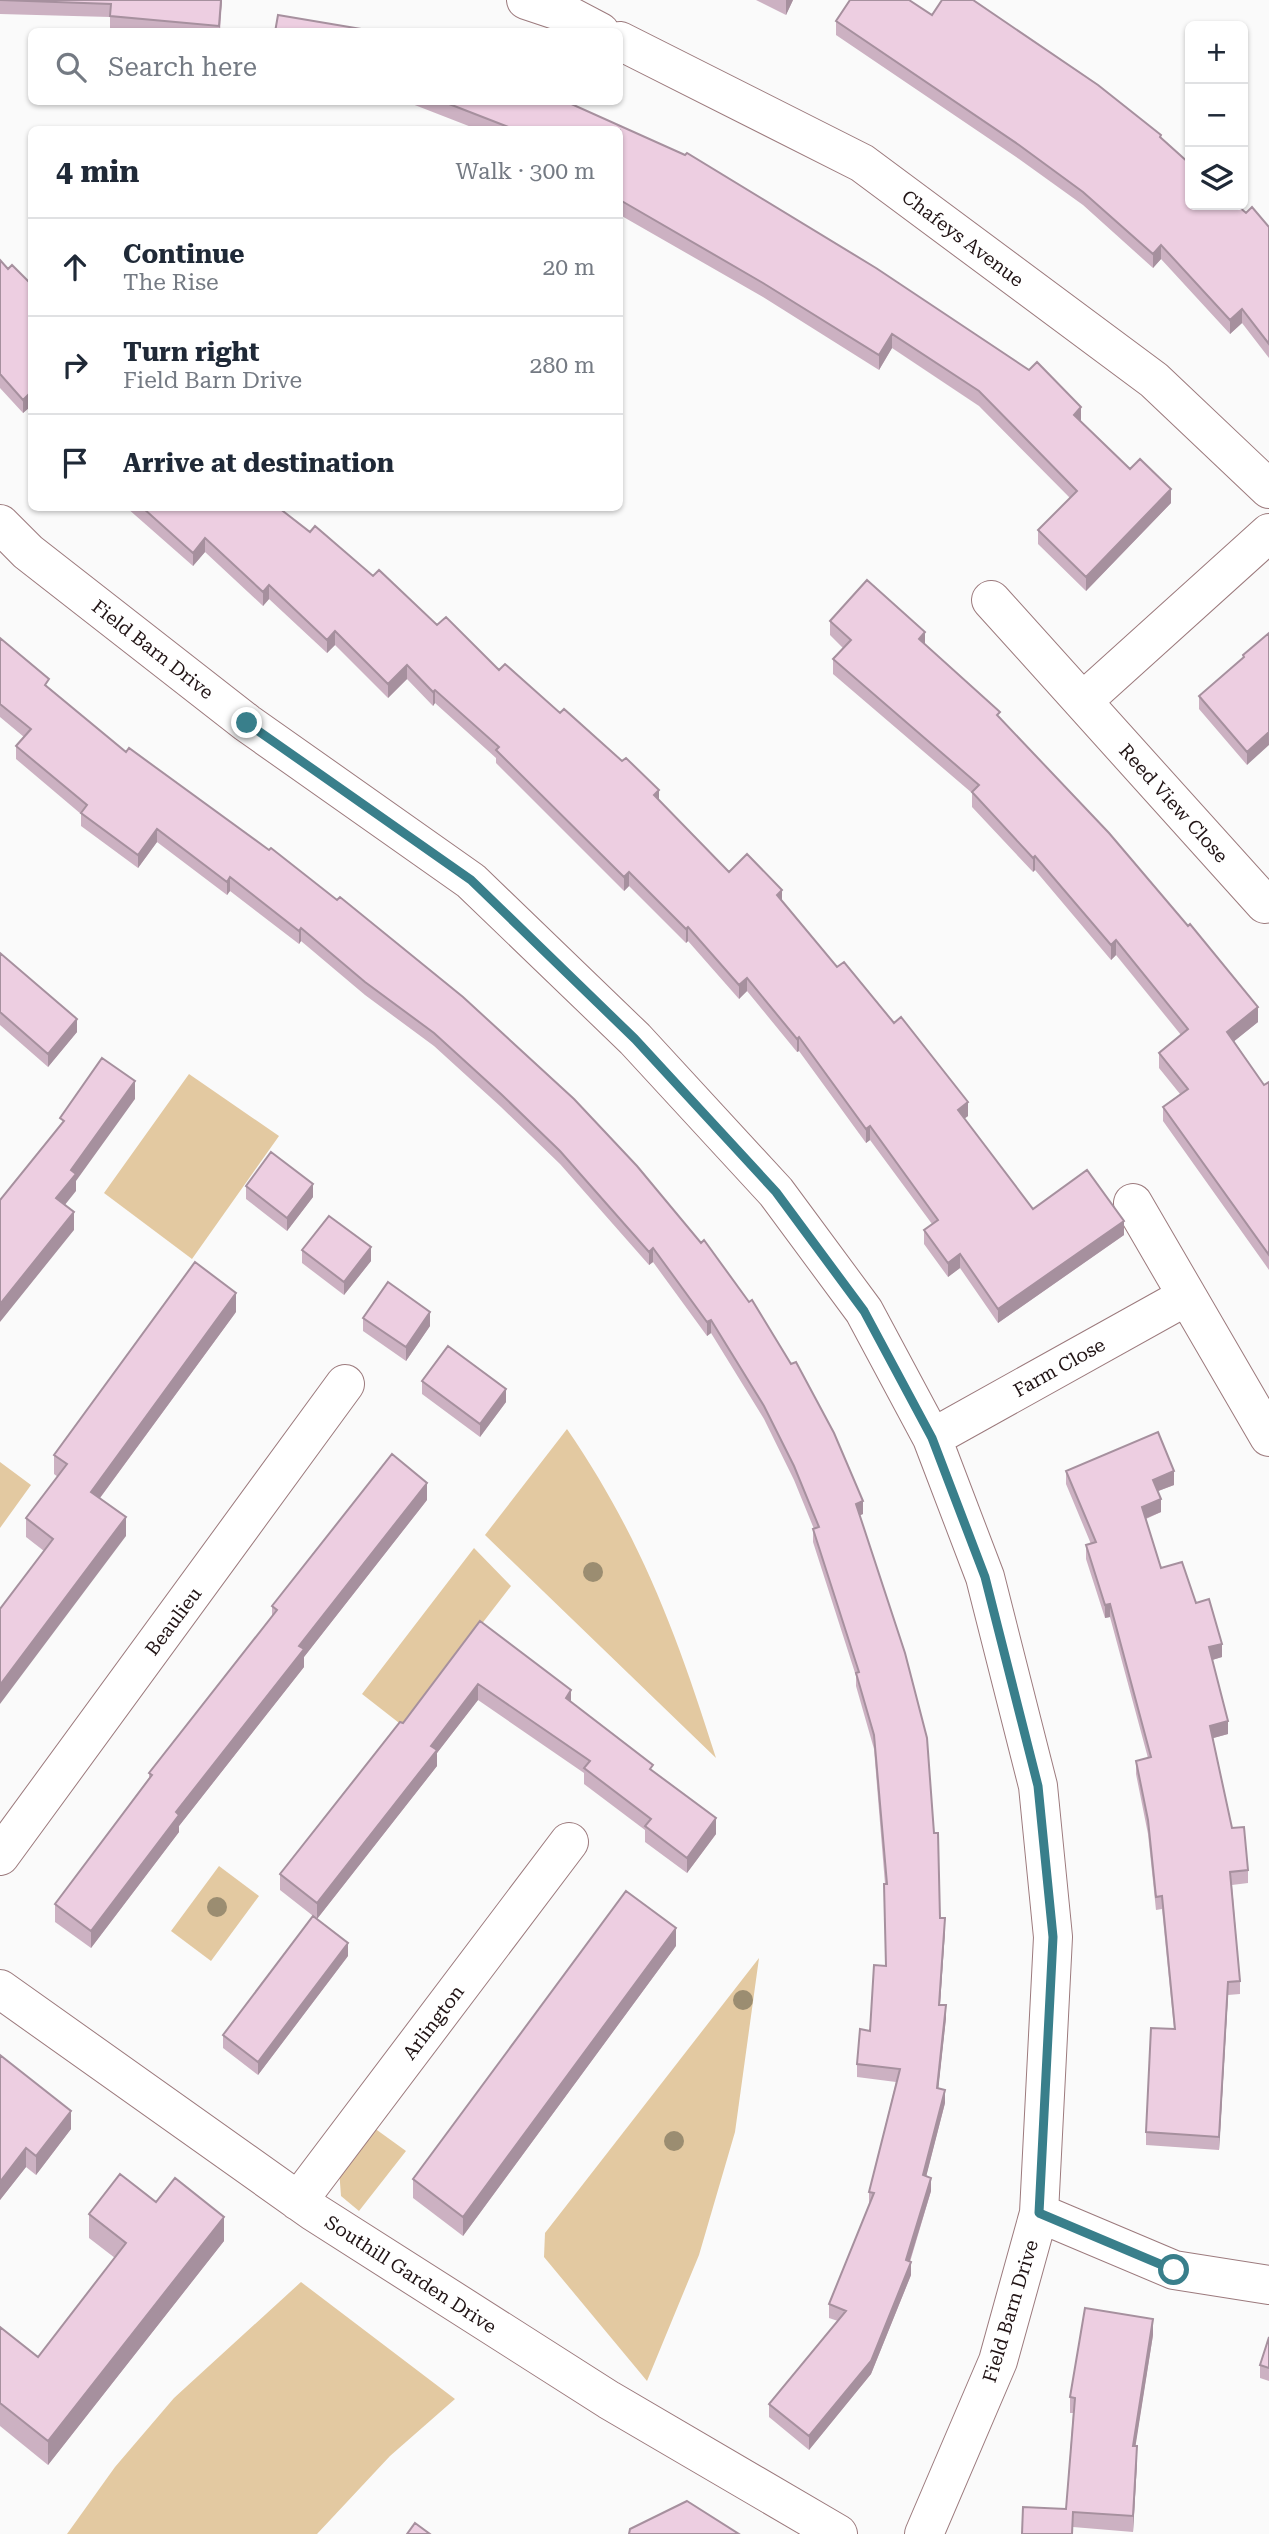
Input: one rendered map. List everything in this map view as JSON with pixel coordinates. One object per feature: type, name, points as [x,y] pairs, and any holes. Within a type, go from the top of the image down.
[{"type":"street","points":[[526,0],[562,12],[592,28]]},
{"type":"street","name":"Chafeys Avenue","points":[[623,43],[862,163],[1154,380],[1269,489]]},
{"type":"street","name":"Field Barn Drive","points":[[0,524],[28,552],[247,723],[471,880],[625,1030],[776,1192],[864,1311],[932,1438],[985,1577],[1038,1786],[1053,1937],[1039,2213],[998,2361],[924,2534]]},
{"type":"street","points":[[1083,701],[1269,533]]},
{"type":"street","name":"Reed View Close","points":[[990,600],[1265,904]]},
{"type":"street","points":[[1133,1203],[1269,1437]]},
{"type":"street","name":"Farm Close","points":[[932,1438],[1187,1296]]},
{"type":"street","name":"Beaulieu","points":[[0,1856],[345,1384]]},
{"type":"street","name":"Arlington","points":[[298,2202],[569,1842]]},
{"type":"street","name":"Southill Garden Drive","points":[[0,1989],[298,2202],[609,2400],[838,2534]]},
{"type":"street","points":[[1039,2213],[1174,2270],[1269,2285]]},
{"type":"shaded area","points":[[189,1074],[279,1136],[192,1259],[104,1193]]},
{"type":"shaded area","points":[[567,1429],[616,1509],[655,1588],[687,1670],[716,1758],[485,1535]]},
{"type":"shaded area","points":[[0,1462],[31,1485],[0,1528]]},
{"type":"shaded area","points":[[474,1548],[511,1586],[403,1726],[362,1694]]},
{"type":"shaded area","points":[[219,1866],[259,1896],[211,1961],[171,1931]]},
{"type":"shaded area","points":[[759,1958],[735,2132],[699,2255],[647,2381],[544,2257],[545,2233]]},
{"type":"shaded area","points":[[370,2125],[406,2151],[359,2211],[341,2196],[339,2169]]},
{"type":"shaded area","points":[[301,2282],[455,2399],[390,2456],[317,2534],[67,2534],[115,2467],[174,2398]]},
{"type":"building","points":[[0,0],[221,0],[219,26],[110,16],[111,4]]},
{"type":"building","points":[[850,0],[909,0],[932,15],[942,0],[973,0],[1098,85],[1161,135],[1160,137],[1185,160],[1185,210],[1243,210],[1246,213],[1252,207],[1269,227],[1269,344],[1242,309],[1230,320],[1161,245],[1153,254],[1083,192],[1019,145],[836,21]]},
{"type":"building","points":[[278,15],[355,28],[276,28]]},
{"type":"building","points":[[452,105],[574,105],[620,126],[506,126]]},
{"type":"building","points":[[623,127],[685,155],[687,153],[876,268],[1029,370],[1037,362],[1081,407],[1074,415],[1130,469],[1140,459],[1171,489],[1086,577],[1038,530],[1077,491],[979,391],[892,334],[879,355],[763,283],[623,202]]},
{"type":"building","points":[[0,260],[8,269],[12,265],[28,281],[28,395],[23,400],[0,374]]},
{"type":"building","points":[[146,511],[283,511],[310,532],[315,526],[373,576],[379,570],[437,625],[446,617],[499,670],[505,664],[560,713],[564,709],[622,761],[626,758],[659,790],[654,795],[729,872],[747,854],[782,890],[777,895],[837,967],[844,962],[894,1023],[901,1017],[968,1102],[958,1110],[1033,1209],[1087,1170],[1124,1221],[998,1309],[960,1254],[948,1263],[924,1230],[938,1220],[870,1126],[866,1129],[799,1037],[797,1039],[747,978],[739,985],[688,927],[686,929],[629,872],[624,877],[496,750],[499,747],[435,690],[433,692],[407,665],[388,684],[335,631],[327,640],[269,585],[263,592],[205,538],[193,553]]},
{"type":"building","points":[[867,580],[925,632],[919,639],[1000,712],[997,715],[1109,833],[1188,926],[1190,924],[1258,1007],[1227,1032],[1264,1085],[1269,1082],[1269,1255],[1163,1107],[1188,1089],[1159,1053],[1188,1029],[1116,940],[1111,945],[1035,856],[1033,858],[972,792],[979,785],[833,659],[851,640],[830,621]]},
{"type":"building","points":[[1269,633],[1269,732],[1247,752],[1199,696]]},
{"type":"building","points":[[0,638],[49,679],[45,685],[126,752],[129,748],[269,850],[271,848],[337,900],[340,897],[463,997],[574,1099],[637,1166],[701,1243],[704,1240],[749,1302],[752,1300],[791,1364],[796,1362],[834,1433],[863,1501],[856,1504],[905,1653],[927,1738],[934,1833],[938,1833],[940,1918],[945,1918],[939,2005],[946,2005],[937,2088],[945,2090],[923,2175],[931,2178],[906,2260],[911,2262],[871,2361],[809,2436],[769,2404],[846,2311],[829,2304],[874,2193],[869,2192],[900,2069],[857,2064],[860,2029],[870,2031],[874,1965],[886,1966],[884,1884],[887,1884],[874,1735],[856,1673],[859,1672],[813,1529],[819,1527],[794,1466],[764,1406],[711,1320],[707,1322],[653,1248],[649,1252],[560,1151],[501,1094],[434,1033],[365,982],[301,928],[299,931],[230,877],[227,882],[157,829],[138,855],[81,813],[87,805],[16,746],[31,729],[0,704]]},
{"type":"building","points":[[0,953],[77,1019],[48,1054],[0,1012]]},
{"type":"building","points":[[102,1058],[135,1081],[71,1170],[76,1174],[56,1198],[74,1212],[0,1304],[0,1200],[64,1121],[60,1118]]},
{"type":"building","points":[[271,1152],[313,1184],[287,1218],[246,1186]]},
{"type":"building","points":[[329,1216],[371,1247],[344,1282],[302,1250]]},
{"type":"building","points":[[195,1262],[236,1293],[91,1492],[126,1517],[0,1685],[0,1609],[53,1539],[26,1518],[67,1464],[54,1455]]},
{"type":"building","points":[[388,1282],[430,1312],[406,1347],[363,1318]]},
{"type":"building","points":[[448,1346],[506,1389],[480,1424],[422,1381]]},
{"type":"building","points":[[1158,1432],[1174,1471],[1153,1480],[1161,1499],[1142,1507],[1161,1568],[1182,1562],[1196,1603],[1209,1599],[1222,1644],[1209,1647],[1228,1721],[1210,1726],[1232,1828],[1244,1827],[1248,1870],[1230,1872],[1240,1981],[1228,1982],[1219,2137],[1146,2132],[1151,2028],[1175,2029],[1162,1896],[1156,1897],[1148,1820],[1136,1761],[1151,1757],[1110,1604],[1105,1605],[1086,1545],[1096,1542],[1066,1471]]},
{"type":"building","points":[[392,1454],[427,1483],[299,1646],[304,1649],[176,1812],[179,1815],[91,1931],[55,1904],[152,1775],[149,1773],[277,1610],[272,1606]]},
{"type":"building","points":[[480,1621],[571,1690],[566,1698],[653,1765],[650,1769],[716,1818],[687,1858],[645,1826],[651,1819],[584,1768],[590,1761],[478,1684],[431,1746],[437,1750],[317,1903],[280,1874],[400,1722],[403,1723]]},
{"type":"building","points":[[626,1891],[676,1928],[463,2217],[413,2179]]},
{"type":"building","points":[[313,1916],[348,1943],[258,2062],[223,2035]]},
{"type":"building","points":[[0,2055],[71,2111],[36,2156],[26,2148],[0,2182]]},
{"type":"building","points":[[120,2174],[156,2202],[175,2178],[224,2217],[48,2441],[0,2403],[0,2327],[38,2357],[126,2243],[89,2214]]},
{"type":"building","points":[[1085,2308],[1153,2319],[1133,2446],[1137,2446],[1133,2516],[1073,2512],[1072,2534],[1022,2534],[1023,2507],[1066,2509],[1075,2398],[1070,2397]]},
{"type":"building","points":[[1269,2337],[1269,2368],[1260,2365]]},
{"type":"building","points":[[687,2501],[739,2534],[629,2534],[630,2529]]},
{"type":"building","points":[[415,2523],[430,2534],[407,2534]]},
{"type":"route","points":[[247,723],[471,880],[635,1039],[776,1192],[864,1311],[932,1438],[985,1577],[1038,1786],[1053,1937],[1039,2213],[1174,2270]]}]
